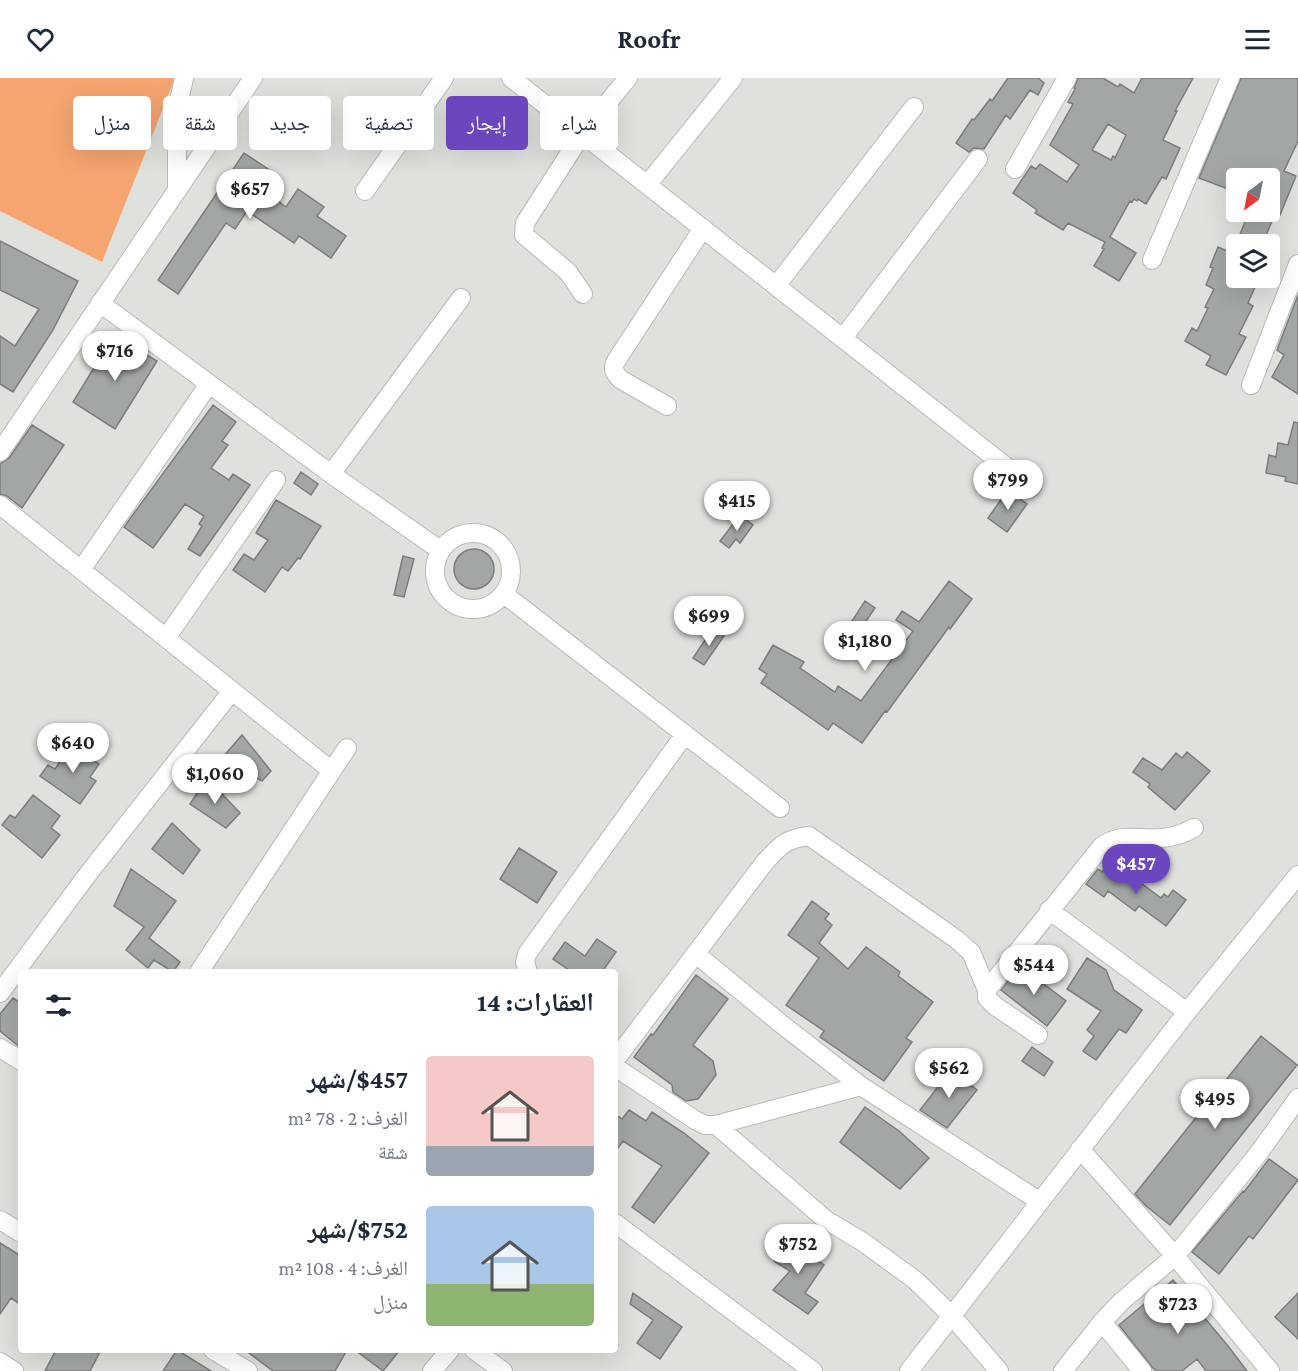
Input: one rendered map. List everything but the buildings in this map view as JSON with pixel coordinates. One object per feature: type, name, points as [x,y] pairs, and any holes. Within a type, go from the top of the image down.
[{"type":"street","points":[[177,190],[177,110],[184,78]]},
{"type":"street","points":[[0,452],[253,78]]},
{"type":"street","points":[[365,191],[444,78]]},
{"type":"street","points":[[511,78],[540,101]]},
{"type":"street","points":[[613,96],[628,78]]},
{"type":"street","points":[[647,185],[733,78]]},
{"type":"street","points":[[1015,169],[1067,78]]},
{"type":"street","points":[[1152,260],[1230,78]]},
{"type":"street","points":[[776,286],[915,107]]},
{"type":"street","points":[[572,150],[525,223],[524,235],[568,272],[583,294]]},
{"type":"street","points":[[602,150],[1032,487]]},
{"type":"street","points":[[843,338],[978,159]]},
{"type":"street","points":[[666,406],[620,379],[613,368],[703,228]]},
{"type":"street","points":[[1251,385],[1298,264]]},
{"type":"street","points":[[332,474],[461,298]]},
{"type":"street","points":[[100,303],[332,474],[440,550]]},
{"type":"street","points":[[81,570],[209,384]]},
{"type":"street","points":[[166,638],[276,480]]},
{"type":"street","points":[[0,505],[332,771]]},
{"type":"street","points":[[465,534],[483,534],[494,539],[506,553],[511,571],[504,594],[485,607],[462,608],[451,603],[437,584],[436,561],[440,550],[448,541],[465,534]]},
{"type":"street","points":[[504,594],[780,808]]},
{"type":"street","points":[[0,993],[88,874],[232,691]]},
{"type":"street","points":[[527,969],[525,962],[527,954],[685,734]]},
{"type":"street","points":[[201,969],[347,748]]},
{"type":"street","points":[[987,990],[1101,847],[1120,837],[1160,839],[1182,835],[1194,828]]},
{"type":"street","points":[[622,1037],[696,954],[765,862],[783,842],[809,836],[963,945],[971,952],[987,990],[987,998],[1038,1035]]},
{"type":"street","points":[[909,1371],[1186,1012],[1298,875]]},
{"type":"street","points":[[1049,910],[1186,1012]]},
{"type":"street","points":[[696,954],[788,1030],[861,1086],[1039,1201]]},
{"type":"street","points":[[0,1048],[18,1059]]},
{"type":"street","points":[[618,1069],[705,1125],[716,1125],[861,1086]]},
{"type":"street","points":[[1063,1371],[1122,1301],[1174,1256],[1258,1154],[1298,1098]]},
{"type":"street","points":[[716,1125],[818,1213],[915,1280],[952,1316],[999,1371]]},
{"type":"street","points":[[1080,1149],[1174,1256],[1270,1371]]},
{"type":"street","points":[[0,1220],[18,1231]]},
{"type":"street","points":[[618,1225],[813,1371]]},
{"type":"street","points":[[1102,1322],[1142,1371]]},
{"type":"street","points":[[218,1353],[248,1371]]},
{"type":"street","points":[[432,1371],[447,1353]]},
{"type":"street","points":[[478,1353],[503,1371]]},
{"type":"street","points":[[0,1362],[14,1371]]},
{"type":"shaded area","points":[[0,78],[175,78],[168,96],[163,96],[163,108],[151,138],[151,96],[73,96],[73,150],[146,150],[102,262],[0,211]]}]
